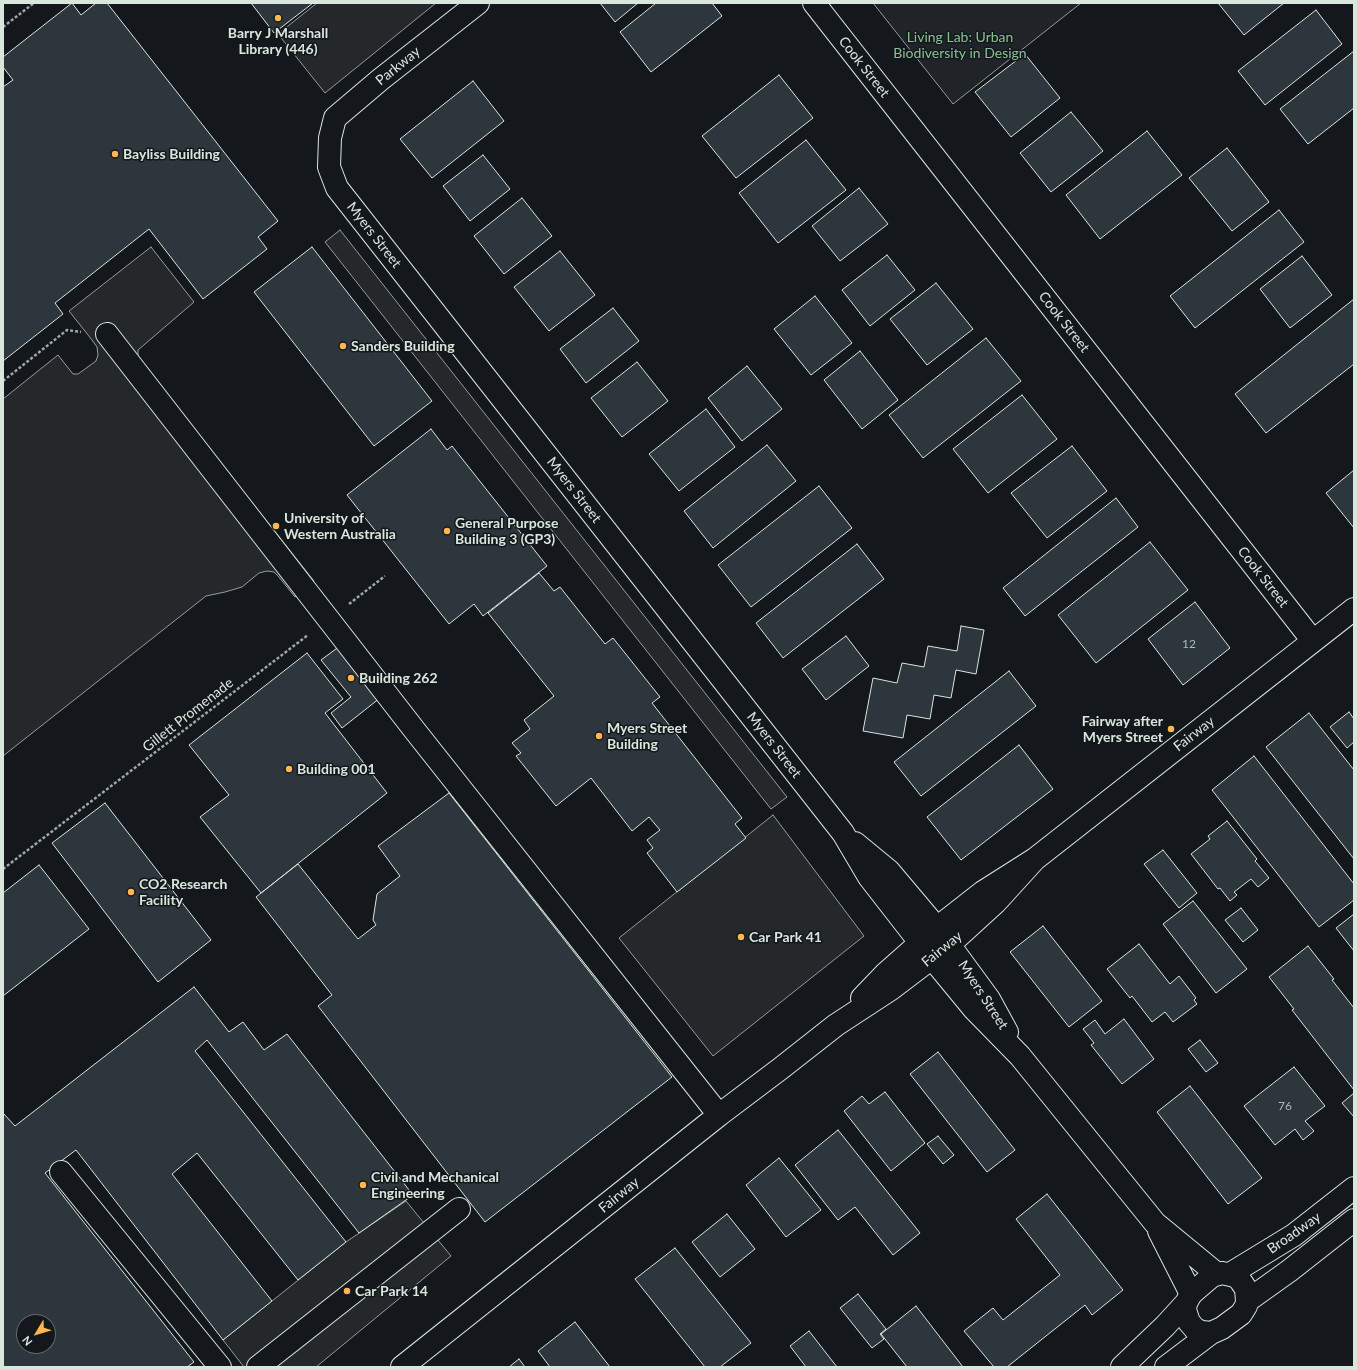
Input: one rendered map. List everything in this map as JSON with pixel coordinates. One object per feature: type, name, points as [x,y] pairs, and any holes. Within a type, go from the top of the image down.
[{"type":"street","name":"Parkway","points":[[330,138],[335,118],[381,79],[478,3]]},
{"type":"street","name":"Cook Street","points":[[814,3],[1313,641]]},
{"type":"street","name":"Myers Street","points":[[330,138],[328,166],[337,188],[843,833],[869,876],[926,950],[974,1009],[1020,1056],[1155,1222],[1224,1274]]},
{"type":"street","points":[[107,334],[328,619],[719,1115]]},
{"type":"street","name":"Fairway","points":[[402,1367],[719,1115],[836,1025],[885,974],[926,950],[944,937],[983,892],[1035,859],[1354,609]]},
{"type":"street","name":"Myers Street","points":[[843,833],[889,871],[944,937],[989,999],[1020,1056]]},
{"type":"street","points":[[61,1172],[220,1367]]},
{"type":"street","name":"Broadway","points":[[1224,1274],[1294,1236],[1354,1188]]},
{"type":"street","points":[[258,1367],[459,1209]]},
{"type":"street","name":"Broadway","points":[[1247,1301],[1289,1271],[1354,1220]]},
{"type":"street","name":"Myers Street","points":[[1155,1222],[1188,1298]]},
{"type":"street","points":[[1122,1367],[1165,1326],[1188,1298],[1212,1276],[1224,1274],[1235,1276],[1246,1289],[1247,1301],[1241,1314],[1222,1328],[1211,1333],[1166,1367]]},
{"type":"street","points":[[1188,1298],[1185,1310],[1189,1322],[1195,1329],[1202,1332],[1211,1333]]},
{"type":"path","points":[[3,27],[34,3]]},
{"type":"path","points":[[3,381],[67,330]]},
{"type":"path","name":"Gillett Promenade","points":[[3,870],[385,576]]},
{"type":"green space","name":"Living Lab: Urban Biodiversity in Design","points":[[873,3],[1081,3],[953,104]]},
{"type":"shaded area","points":[[317,3],[436,3],[325,93],[278,34]]},
{"type":"shaded area","points":[[340,230],[787,797],[771,809],[325,242]]},
{"type":"shaded area","points":[[151,247],[194,302],[138,350],[138,355],[141,362],[314,581],[295,597],[274,572],[267,571],[259,573],[242,587],[206,596],[3,756],[3,399],[58,355],[73,374],[78,374],[96,361],[98,355],[97,347],[69,311]]},
{"type":"shaded area","name":"Car Park 41","points":[[773,815],[864,936],[713,1056],[619,938]]},
{"type":"shaded area","name":"Car Park 14","points":[[406,1201],[451,1256],[316,1367],[244,1367],[223,1340],[346,1242]]},
{"type":"building","name":"Bayliss Building","points":[[72,3],[81,15],[96,3],[107,3],[278,221],[258,237],[267,249],[203,299],[149,229],[55,303],[63,314],[3,361],[3,87],[13,80],[3,67],[3,57]]},
{"type":"building","name":"Barry J Marshall Library (446)","points":[[251,3],[313,3],[274,33]]},
{"type":"building","points":[[600,3],[638,3],[615,22]]},
{"type":"building","points":[[656,3],[712,3],[722,16],[651,72],[620,32]]},
{"type":"building","points":[[1218,3],[1284,3],[1244,35]]},
{"type":"building","points":[[1316,10],[1342,44],[1265,105],[1238,71]]},
{"type":"building","points":[[1354,51],[1354,108],[1308,144],[1280,109]]},
{"type":"building","points":[[1025,54],[1060,98],[1011,137],[975,92]]},
{"type":"building","points":[[779,75],[813,118],[736,178],[702,136]]},
{"type":"building","points":[[473,81],[504,121],[432,178],[400,139]]},
{"type":"building","points":[[1071,112],[1103,151],[1051,192],[1020,153]]},
{"type":"building","points":[[1147,131],[1182,175],[1100,239],[1066,195]]},
{"type":"building","points":[[806,140],[846,190],[778,243],[739,193]]},
{"type":"building","points":[[1227,148],[1269,202],[1232,231],[1189,178]]},
{"type":"building","points":[[483,155],[510,189],[470,221],[443,186]]},
{"type":"building","points":[[859,188],[888,224],[840,261],[812,226]]},
{"type":"building","points":[[522,198],[552,236],[504,274],[474,236]]},
{"type":"building","points":[[1279,210],[1304,242],[1195,328],[1170,296]]},
{"type":"building","name":"Sanders Building","points":[[312,247],[432,401],[374,446],[254,292]]},
{"type":"building","points":[[560,251],[595,295],[549,331],[514,287]]},
{"type":"building","points":[[887,255],[915,290],[870,326],[842,290]]},
{"type":"building","points":[[1302,256],[1332,295],[1290,328],[1260,289]]},
{"type":"building","points":[[936,283],[973,329],[927,365],[890,319]]},
{"type":"building","points":[[815,296],[852,343],[811,375],[774,329]]},
{"type":"building","points":[[1354,299],[1354,364],[1266,433],[1235,394]]},
{"type":"building","points":[[613,308],[639,341],[586,383],[560,349]]},
{"type":"building","points":[[986,338],[1021,381],[923,458],[889,415]]},
{"type":"building","points":[[860,351],[898,400],[862,429],[824,380]]},
{"type":"building","points":[[637,362],[668,401],[622,437],[591,398]]},
{"type":"building","points":[[747,366],[782,409],[742,441],[708,398]]},
{"type":"building","points":[[1022,395],[1057,439],[988,493],[953,449]]},
{"type":"building","points":[[706,409],[735,447],[679,491],[649,454]]},
{"type":"building","name":"General Purpose Building 3 (GP3)","points":[[431,429],[447,450],[452,446],[547,566],[483,616],[474,604],[449,624],[347,495]]},
{"type":"building","points":[[767,445],[796,481],[713,548],[684,511]]},
{"type":"building","points":[[1072,446],[1107,491],[1047,538],[1011,493]]},
{"type":"building","points":[[1354,470],[1354,528],[1326,493]]},
{"type":"building","points":[[819,486],[852,528],[751,607],[718,565]]},
{"type":"building","points":[[1116,498],[1138,527],[1025,616],[1003,588]]},
{"type":"building","points":[[1150,542],[1188,590],[1096,663],[1058,615]]},
{"type":"building","points":[[857,544],[884,579],[783,658],[756,623]]},
{"type":"building","name":"Myers Street Building","points":[[539,573],[554,591],[560,587],[605,644],[613,638],[660,697],[652,703],[742,818],[735,824],[746,838],[677,892],[647,853],[653,848],[647,840],[660,830],[649,817],[632,831],[591,778],[556,806],[516,756],[521,753],[512,743],[530,729],[524,720],[554,696],[488,613]]},
{"type":"building","points":[[1195,602],[1230,648],[1183,685],[1148,639]]},
{"type":"building","points":[[961,626],[984,630],[976,674],[956,670],[951,698],[934,695],[930,719],[907,715],[903,738],[863,731],[873,678],[897,683],[902,663],[924,667],[928,646],[957,651]]},
{"type":"building","points":[[846,636],[869,666],[826,700],[802,669]]},
{"type":"building","name":"Building 262","points":[[340,646],[380,698],[342,728],[331,713],[351,697],[321,660]]},
{"type":"building","name":"Building 001","points":[[307,653],[343,699],[325,713],[387,793],[261,893],[200,817],[229,795],[189,745]]},
{"type":"building","points":[[1009,671],[1036,706],[921,796],[894,762]]},
{"type":"building","points":[[1349,712],[1354,719],[1354,742],[1347,748],[1330,727]]},
{"type":"building","points":[[1309,713],[1354,770],[1354,859],[1266,747]]},
{"type":"building","points":[[1019,745],[1053,789],[961,860],[927,817]]},
{"type":"building","points":[[1254,756],[1354,884],[1354,900],[1319,927],[1212,790]]},
{"type":"building","points":[[449,793],[672,1077],[485,1222],[318,1006],[332,995],[256,897],[298,864],[358,939],[376,925],[373,920],[377,894],[400,876],[378,846]]},
{"type":"building","name":"CO2 Research Facility","points":[[105,803],[211,940],[158,982],[52,843]]},
{"type":"building","points":[[1227,821],[1257,859],[1255,861],[1269,878],[1258,887],[1251,879],[1234,892],[1237,895],[1230,901],[1220,888],[1218,889],[1191,854],[1210,839],[1208,836]]},
{"type":"building","points":[[1163,850],[1197,893],[1179,908],[1144,864]]},
{"type":"building","points":[[39,865],[89,929],[3,996],[3,893]]},
{"type":"building","points":[[1193,901],[1247,969],[1216,993],[1163,924]]},
{"type":"building","points":[[1241,908],[1258,930],[1243,942],[1225,920]]},
{"type":"building","points":[[1354,914],[1354,951],[1336,928]]},
{"type":"building","points":[[1043,926],[1102,1001],[1069,1027],[1010,952]]},
{"type":"building","points":[[1139,944],[1170,984],[1179,976],[1196,998],[1194,1000],[1197,1004],[1173,1022],[1165,1012],[1152,1022],[1132,996],[1130,998],[1107,969]]},
{"type":"building","points":[[1308,946],[1334,979],[1332,980],[1354,1008],[1354,1090],[1292,1010],[1294,1009],[1269,977]]},
{"type":"building","name":"Civil and Mechanical Engineering","points":[[194,987],[229,1032],[243,1022],[264,1050],[287,1034],[413,1195],[359,1233],[207,1040],[195,1051],[346,1242],[298,1280],[197,1153],[172,1174],[272,1301],[223,1340],[76,1150],[45,1173],[194,1362],[187,1367],[3,1367],[3,1113],[15,1126]]},
{"type":"building","points":[[1124,1019],[1154,1059],[1122,1084],[1091,1045],[1094,1043],[1083,1029],[1095,1020],[1105,1034]]},
{"type":"building","points":[[1200,1040],[1218,1063],[1206,1072],[1188,1049]]},
{"type":"building","points":[[938,1052],[1015,1150],[987,1172],[910,1074]]},
{"type":"building","points":[[1294,1067],[1325,1106],[1305,1121],[1314,1131],[1303,1140],[1295,1129],[1275,1145],[1244,1106]]},
{"type":"building","points":[[1190,1086],[1262,1178],[1228,1204],[1157,1112]]},
{"type":"building","points":[[885,1092],[925,1143],[891,1171],[844,1111],[862,1096],[869,1104]]},
{"type":"building","points":[[1354,1093],[1354,1117],[1342,1103]]},
{"type":"building","points":[[838,1130],[920,1233],[893,1255],[855,1207],[838,1220],[795,1165]]},
{"type":"building","points":[[938,1136],[954,1155],[943,1164],[927,1144]]},
{"type":"building","points":[[779,1158],[821,1210],[786,1237],[746,1185]]},
{"type":"building","points":[[1047,1194],[1123,1290],[1092,1315],[1085,1305],[1007,1367],[994,1367],[964,1331],[993,1308],[1003,1320],[1060,1275],[1016,1219]]},
{"type":"building","points":[[727,1214],[755,1249],[720,1277],[692,1242]]},
{"type":"building","points":[[675,1248],[751,1343],[720,1367],[705,1367],[635,1279]]},
{"type":"building","points":[[858,1294],[886,1329],[880,1334],[884,1339],[872,1348],[840,1308]]},
{"type":"building","points":[[916,1306],[963,1367],[907,1367],[881,1334]]},
{"type":"building","points":[[575,1322],[610,1367],[550,1367],[538,1351]]},
{"type":"building","points":[[809,1331],[837,1367],[806,1367],[790,1346]]},
{"type":"building","points":[[519,1359],[525,1367],[509,1367]]},
{"type":"place","name":"Barry J Marshall Library (446)","points":[[278,18]]},
{"type":"place","name":"Bayliss Building","points":[[115,154]]},
{"type":"place","name":"Sanders Building","points":[[343,346]]},
{"type":"place","name":"University of Western Australia","points":[[276,526]]},
{"type":"place","name":"General Purpose Building 3 (GP3)","points":[[447,531]]},
{"type":"place","name":"Building 262","points":[[351,678]]},
{"type":"place","name":"Fairway after Myers Street","points":[[1171,729]]},
{"type":"place","name":"Myers Street Building","points":[[599,736]]},
{"type":"place","name":"Building 001","points":[[289,769]]},
{"type":"place","name":"CO2 Research Facility","points":[[131,892]]},
{"type":"place","name":"Car Park 41","points":[[741,937]]},
{"type":"place","name":"Civil and Mechanical Engineering","points":[[363,1185]]},
{"type":"place","name":"Car Park 14","points":[[347,1291]]}]
